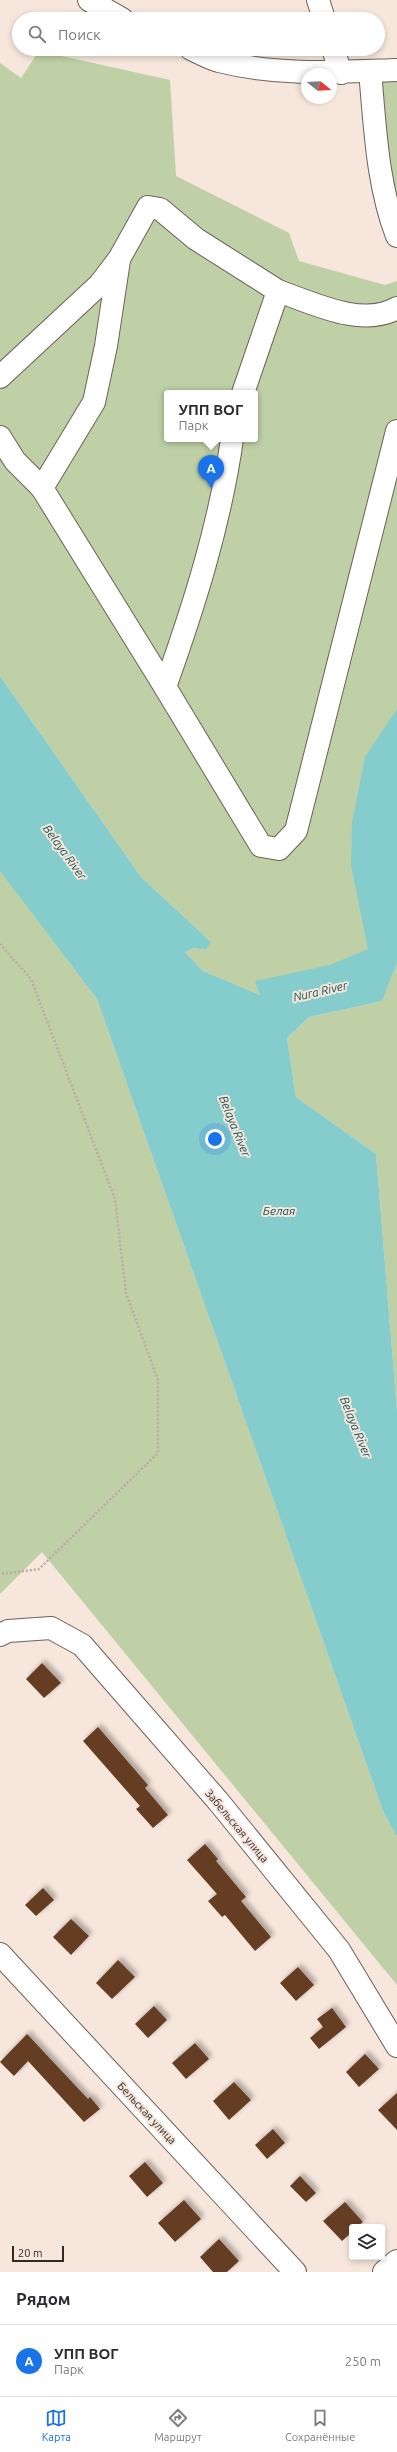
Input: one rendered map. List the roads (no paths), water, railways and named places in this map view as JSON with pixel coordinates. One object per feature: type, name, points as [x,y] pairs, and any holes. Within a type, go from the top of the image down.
[{"type":"street","points":[[89,0],[110,12]]},
{"type":"street","points":[[318,0],[322,12]]},
{"type":"street","points":[[207,56],[218,61],[281,71],[341,73],[397,70]]},
{"type":"street","points":[[335,56],[341,73]]},
{"type":"street","points":[[370,71],[377,144],[388,212],[397,236]]},
{"type":"street","points":[[0,377],[100,284],[119,260],[148,207],[160,209],[196,239],[278,291],[324,307],[360,316],[386,314],[397,308]]},
{"type":"street","points":[[42,488],[94,402],[106,346],[119,260]]},
{"type":"street","points":[[244,390],[278,291]]},
{"type":"street","points":[[0,437],[15,461],[42,488],[261,846],[279,849],[296,831],[397,431]]},
{"type":"street","points":[[165,687],[185,630],[216,527],[231,442]]},
{"type":"street","name":"Забельская улица","points":[[0,1635],[8,1631],[52,1628],[82,1645],[218,1801],[339,1950],[397,2046]]},
{"type":"street","name":"Бельская улица","points":[[0,1954],[295,2272]]},
{"type":"street","points":[[384,2272],[397,2261]]},
{"type":"water","name":"Белая","points":[[0,676],[141,877],[211,942],[206,950],[194,948],[185,952],[203,971],[260,995],[255,981],[330,965],[368,949],[351,865],[352,823],[365,757],[397,709],[397,964],[382,1001],[309,1017],[287,1038],[296,1097],[376,1154],[397,1411],[397,1837],[383,1811],[97,999],[0,871]]},
{"type":"place","name":"УПП ВОГ","points":[[211,488]]},
{"type":"water label","name":"Belaya River","points":[[65,852]]},
{"type":"water label","name":"Nura River","points":[[320,991]]},
{"type":"water label","name":"Belaya River","points":[[235,1126]]},
{"type":"water label","name":"Belaya River","points":[[356,1427]]}]
